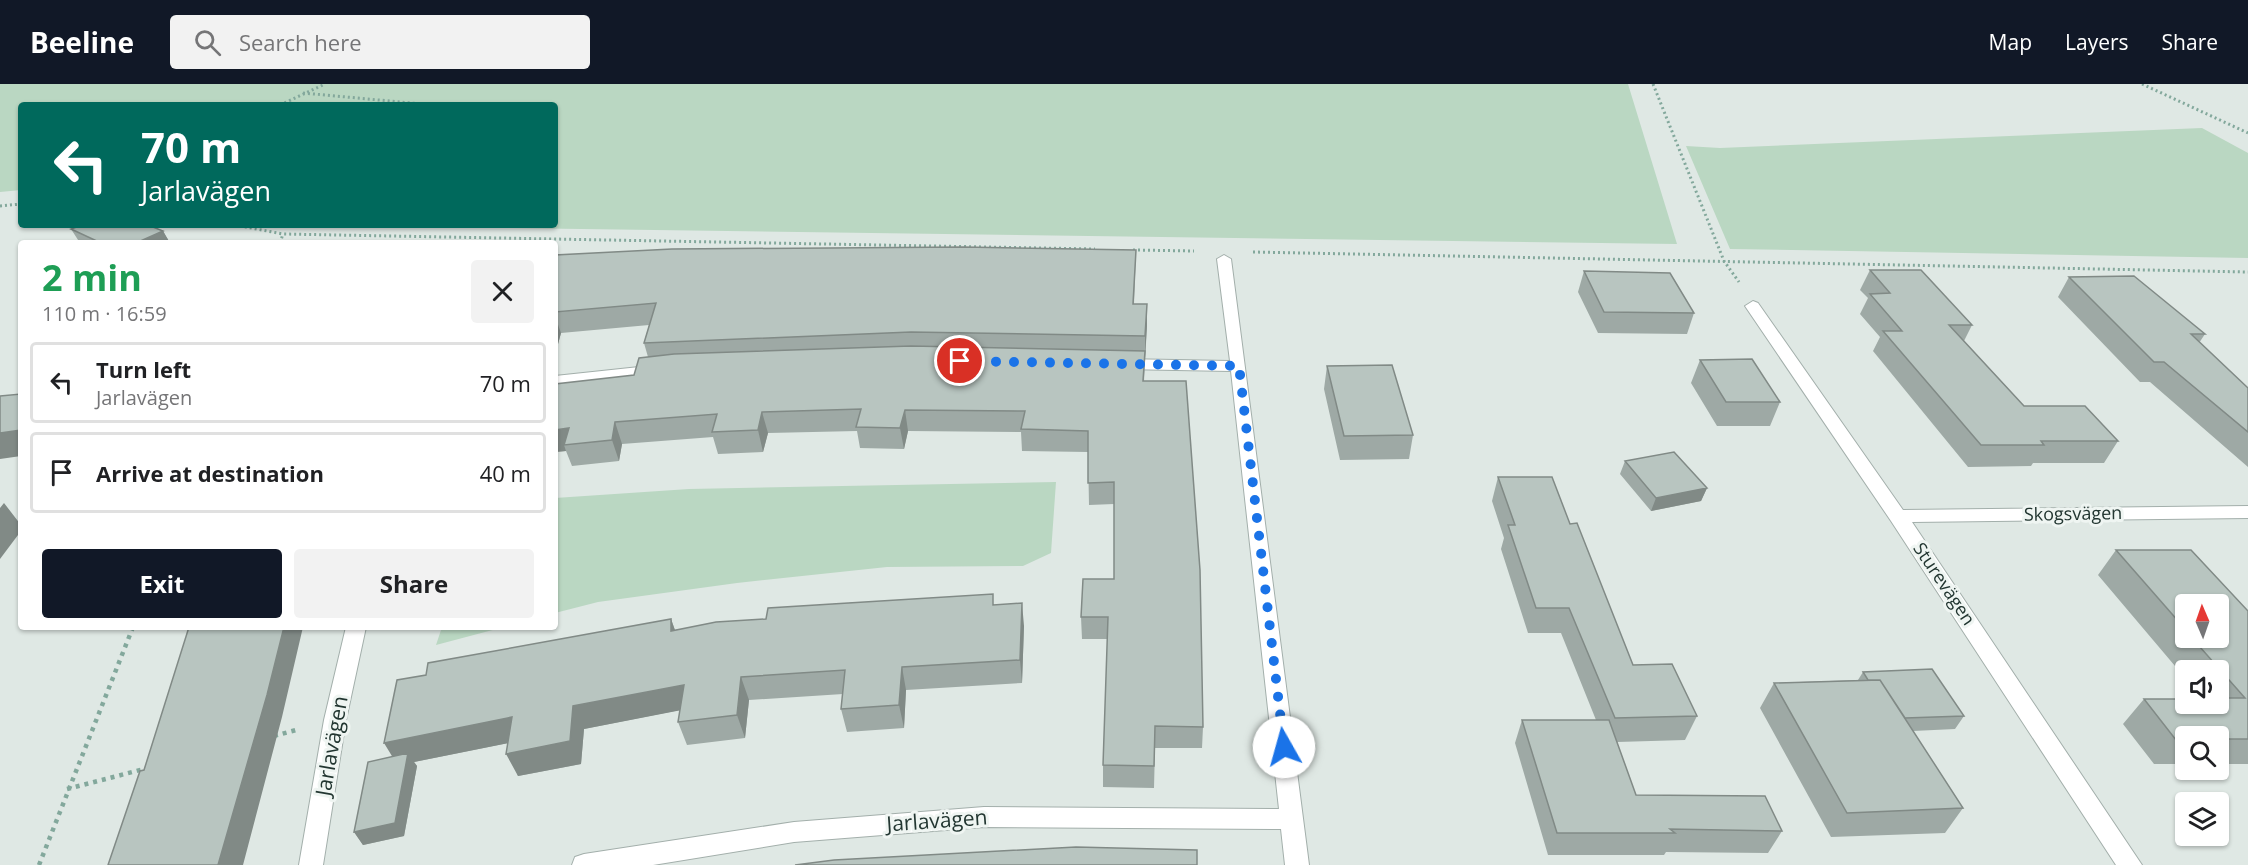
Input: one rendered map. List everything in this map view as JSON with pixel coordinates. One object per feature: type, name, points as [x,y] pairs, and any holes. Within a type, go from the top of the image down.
[{"type":"street","points":[[1224,259],[1239,366],[1297,865]]},
{"type":"street","name":"Sturevägen","points":[[1753,306],[1899,516],[2130,865]]},
{"type":"street","points":[[1099,363],[1239,366]]},
{"type":"street","points":[[558,381],[680,368]]},
{"type":"street","name":"Skogsvägen","points":[[1899,516],[2248,512]]},
{"type":"street","name":"Jarlavägen","points":[[311,865],[335,720],[355,630]]},
{"type":"street","name":"Jarlavägen","points":[[584,865],[794,832],[984,817],[1293,819]]},
{"type":"path","points":[[286,102],[325,84]]},
{"type":"path","points":[[1653,84],[1725,261]]},
{"type":"path","points":[[2142,84],[2248,133]]},
{"type":"path","points":[[303,93],[400,102]]},
{"type":"path","points":[[0,206],[18,204]]},
{"type":"path","points":[[251,228],[283,234],[1105,249]]},
{"type":"path","points":[[281,240],[283,234]]},
{"type":"path","points":[[478,240],[480,236]]},
{"type":"path","points":[[723,252],[727,241]]},
{"type":"path","points":[[938,257],[940,246]]},
{"type":"path","points":[[1129,250],[1200,251]]},
{"type":"path","points":[[1247,252],[2248,272]]},
{"type":"path","points":[[39,865],[67,789],[132,630]]},
{"type":"path","points":[[268,738],[335,720]]},
{"type":"path","points":[[67,789],[156,766]]},
{"type":"green space","points":[[0,84],[1628,84],[1677,244],[503,228],[558,228],[558,102],[18,102],[18,190],[0,192]]},
{"type":"green space","points":[[2202,128],[2248,153],[2248,258],[1730,249],[1686,146],[1720,148]]},
{"type":"green space","points":[[1056,482],[1051,553],[1023,566],[887,567],[737,583],[598,602],[558,612],[558,498],[689,489]]},
{"type":"green space","points":[[441,630],[493,630],[436,645]]},
{"type":"building","points":[[156,228],[163,231],[143,240],[95,240],[71,229]]},
{"type":"building","points":[[963,247],[1136,250],[1133,304],[1147,304],[1145,336],[911,332],[644,343],[656,303],[558,312],[558,255],[672,249]]},
{"type":"building","points":[[1870,270],[1921,270],[1972,325],[1949,325],[2024,406],[2085,406],[2118,441],[2041,441],[2044,445],[1981,445],[1883,331],[1902,331],[1870,294],[1890,293]]},
{"type":"building","points":[[1584,271],[1670,273],[1694,313],[1604,312]]},
{"type":"building","points":[[2134,276],[2205,334],[2191,334],[2248,388],[2248,432],[2164,362],[2154,362],[2069,277]]},
{"type":"building","points":[[911,346],[1145,351],[1143,381],[1186,381],[1200,570],[1203,727],[1155,726],[1154,766],[1103,765],[1108,617],[1081,617],[1083,579],[1114,579],[1114,482],[1088,483],[1088,431],[1021,429],[1025,411],[905,410],[900,428],[856,427],[861,409],[762,412],[758,430],[712,432],[717,414],[615,422],[612,440],[564,445],[569,428],[558,430],[558,384],[634,375],[639,358],[674,354]]},
{"type":"building","points":[[1752,359],[1780,402],[1726,402],[1700,360]]},
{"type":"building","points":[[1392,365],[1413,435],[1344,436],[1327,366]]},
{"type":"building","points":[[18,394],[18,430],[0,433],[0,396]]},
{"type":"building","points":[[1674,452],[1707,488],[1656,498],[1625,461]]},
{"type":"building","points":[[1498,477],[1552,477],[1570,524],[1577,523],[1633,665],[1672,664],[1697,716],[1615,718],[1569,608],[1536,608],[1508,525],[1515,525]]},
{"type":"building","points":[[2116,550],[2191,550],[2248,611],[2248,739],[2229,739],[2229,726],[2175,726],[2175,739],[2144,699],[2175,699],[2175,714],[2229,714],[2229,698],[2245,698],[2229,680],[2229,660],[2211,660],[2201,648],[2229,648],[2229,594],[2175,594],[2175,617]]},
{"type":"building","points":[[993,594],[993,605],[1022,603],[1020,660],[902,667],[899,705],[841,709],[845,670],[741,677],[737,715],[678,722],[684,685],[573,706],[570,741],[506,754],[512,717],[384,743],[397,680],[426,675],[428,663],[671,619],[671,631],[716,622],[766,619],[768,608]]},
{"type":"building","points":[[188,630],[283,630],[218,865],[108,865],[140,771],[144,770]]},
{"type":"building","points":[[1932,669],[1964,716],[1905,718],[1880,680],[1868,680],[1863,672]]},
{"type":"building","points":[[1880,680],[1963,808],[1847,813],[1774,683]]},
{"type":"building","points":[[1522,720],[1609,720],[1636,795],[1765,796],[1782,831],[1670,829],[1675,833],[1557,833]]},
{"type":"building","points":[[408,753],[395,823],[354,832],[368,762]]},
{"type":"building","points":[[1076,847],[1197,850],[1197,865],[795,865],[834,860]]},
{"type":"route","points":[[960,361],[1239,366],[1284,747]]}]
